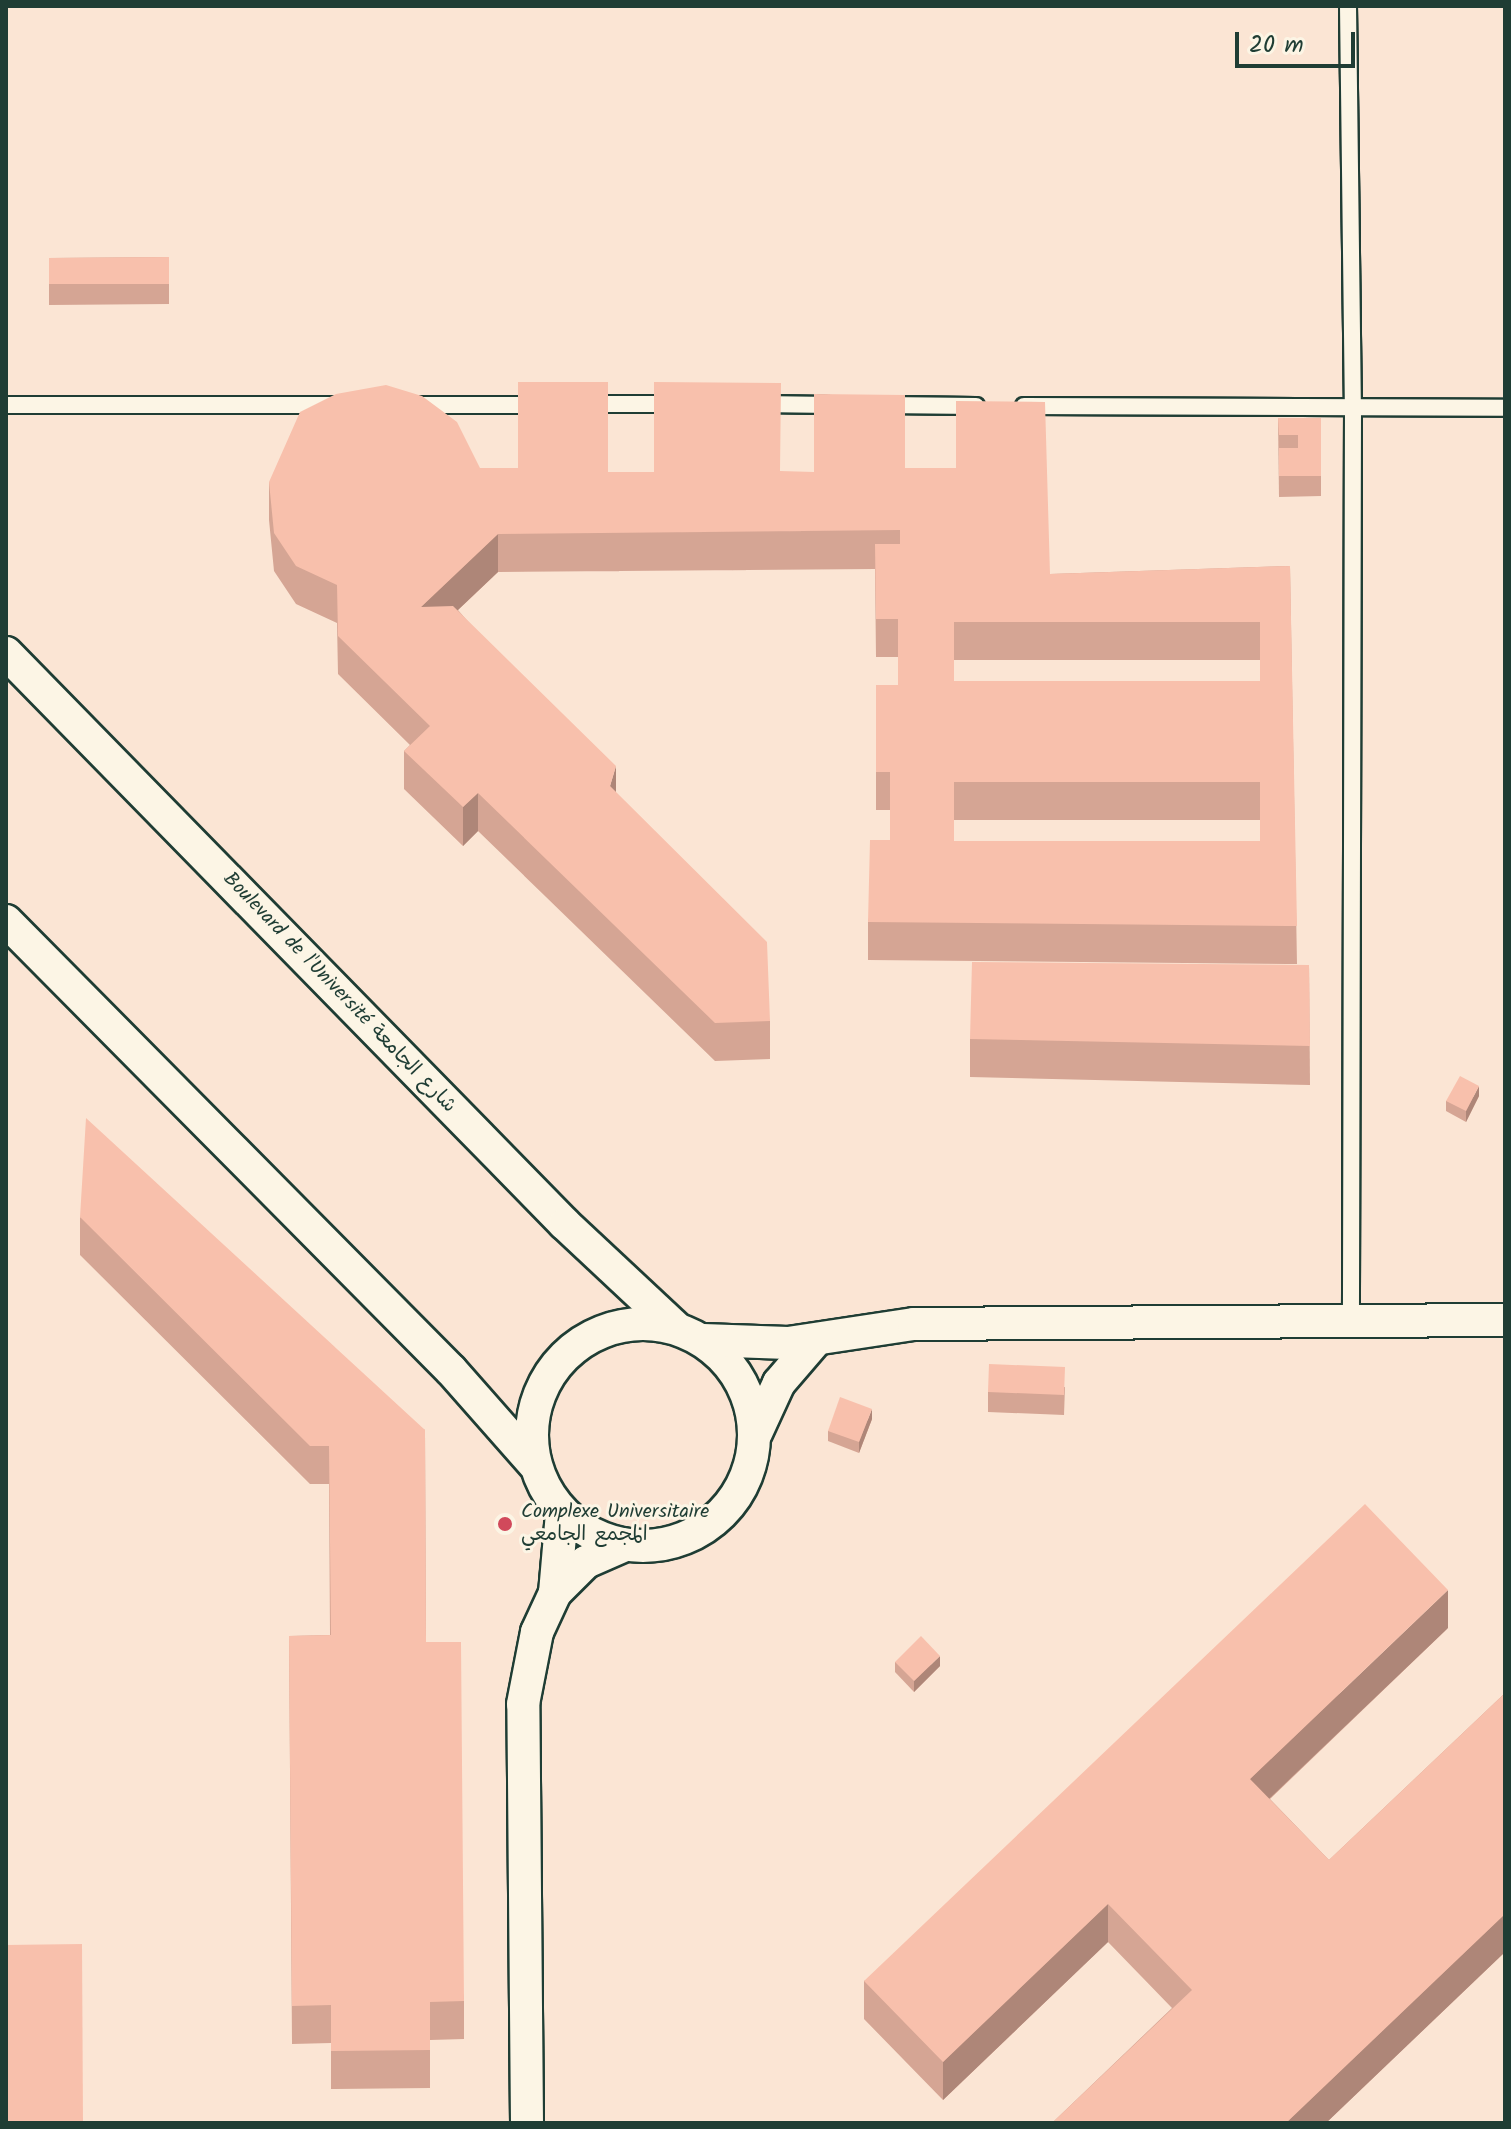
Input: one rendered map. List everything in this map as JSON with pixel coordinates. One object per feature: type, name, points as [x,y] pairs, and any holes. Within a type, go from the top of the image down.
[{"type":"street","name":"Boulevard de l'Université شارع الجامعة","points":[[6,653],[565,1224],[690,1334]]},
{"type":"street","points":[[6,921],[451,1370],[534,1464],[562,1513],[594,1536],[625,1545],[667,1543],[716,1520],[738,1496],[751,1467],[756,1435],[779,1383],[816,1340]]},
{"type":"street","points":[[534,1464],[531,1424],[541,1387],[565,1354],[598,1333],[624,1326],[690,1334],[816,1340],[914,1324],[1505,1320]]},
{"type":"street","points":[[690,1334],[737,1374],[751,1403],[756,1435]]},
{"type":"street","points":[[527,2123],[523,1704],[537,1632],[555,1593],[562,1513]]},
{"type":"street","points":[[555,1593],[586,1562],[625,1545]]},
{"type":"lane","points":[[1348,6],[1353,409],[1351,1321]]},
{"type":"lane","points":[[398,405],[697,404]]},
{"type":"lane","points":[[744,404],[1505,408]]},
{"type":"lane","points":[[6,405],[351,405]]},
{"type":"shaded area","points":[[6,6],[1505,6],[1505,2123],[6,2123]]},
{"type":"building","points":[[169,257],[169,284],[49,284],[49,258]]},
{"type":"building","points":[[518,382],[608,382],[608,472],[654,472],[654,382],[781,383],[780,471],[814,472],[814,394],[905,395],[905,468],[956,468],[956,401],[1045,402],[1050,574],[1290,566],[1297,926],[868,922],[870,840],[890,840],[890,772],[876,772],[876,685],[898,685],[898,619],[876,619],[875,544],[900,544],[900,530],[498,534],[421,607],[453,606],[616,766],[610,786],[767,942],[770,1021],[715,1023],[478,793],[463,807],[404,751],[430,726],[338,636],[337,585],[296,566],[274,533],[269,482],[300,412],[336,394],[386,385],[422,396],[457,422],[480,468],[518,468]],"holes":[[[954,622],[1260,622],[1260,681],[954,681]],[[954,782],[1260,782],[1260,841],[954,841]]]},
{"type":"building","points":[[1278,418],[1321,418],[1321,476],[1279,476],[1279,448],[1298,448],[1298,435],[1279,435]]},
{"type":"building","points":[[972,962],[1309,965],[1310,1046],[970,1039]]},
{"type":"building","points":[[1460,1076],[1479,1086],[1466,1111],[1446,1101]]},
{"type":"building","points":[[86,1118],[425,1430],[426,1642],[461,1642],[464,2001],[430,2002],[430,2050],[331,2051],[331,2005],[292,2006],[289,1636],[331,1635],[329,1446],[310,1446],[80,1217]]},
{"type":"building","points":[[989,1364],[1065,1367],[1064,1395],[988,1392]]},
{"type":"building","points":[[840,1397],[872,1409],[859,1442],[828,1431]]},
{"type":"building","points":[[1365,1504],[1448,1590],[1250,1779],[1329,1860],[1505,1693],[1505,1914],[1286,2123],[1052,2123],[1192,1990],[1108,1904],[943,2062],[864,1981]]},
{"type":"building","points":[[921,1636],[940,1656],[914,1681],[895,1662]]},
{"type":"building","points":[[82,1944],[83,2123],[6,2123],[6,1945]]},
{"type":"place","name":"Complexe Universitaire المجمع الجامعي","points":[[505,1524]]}]
